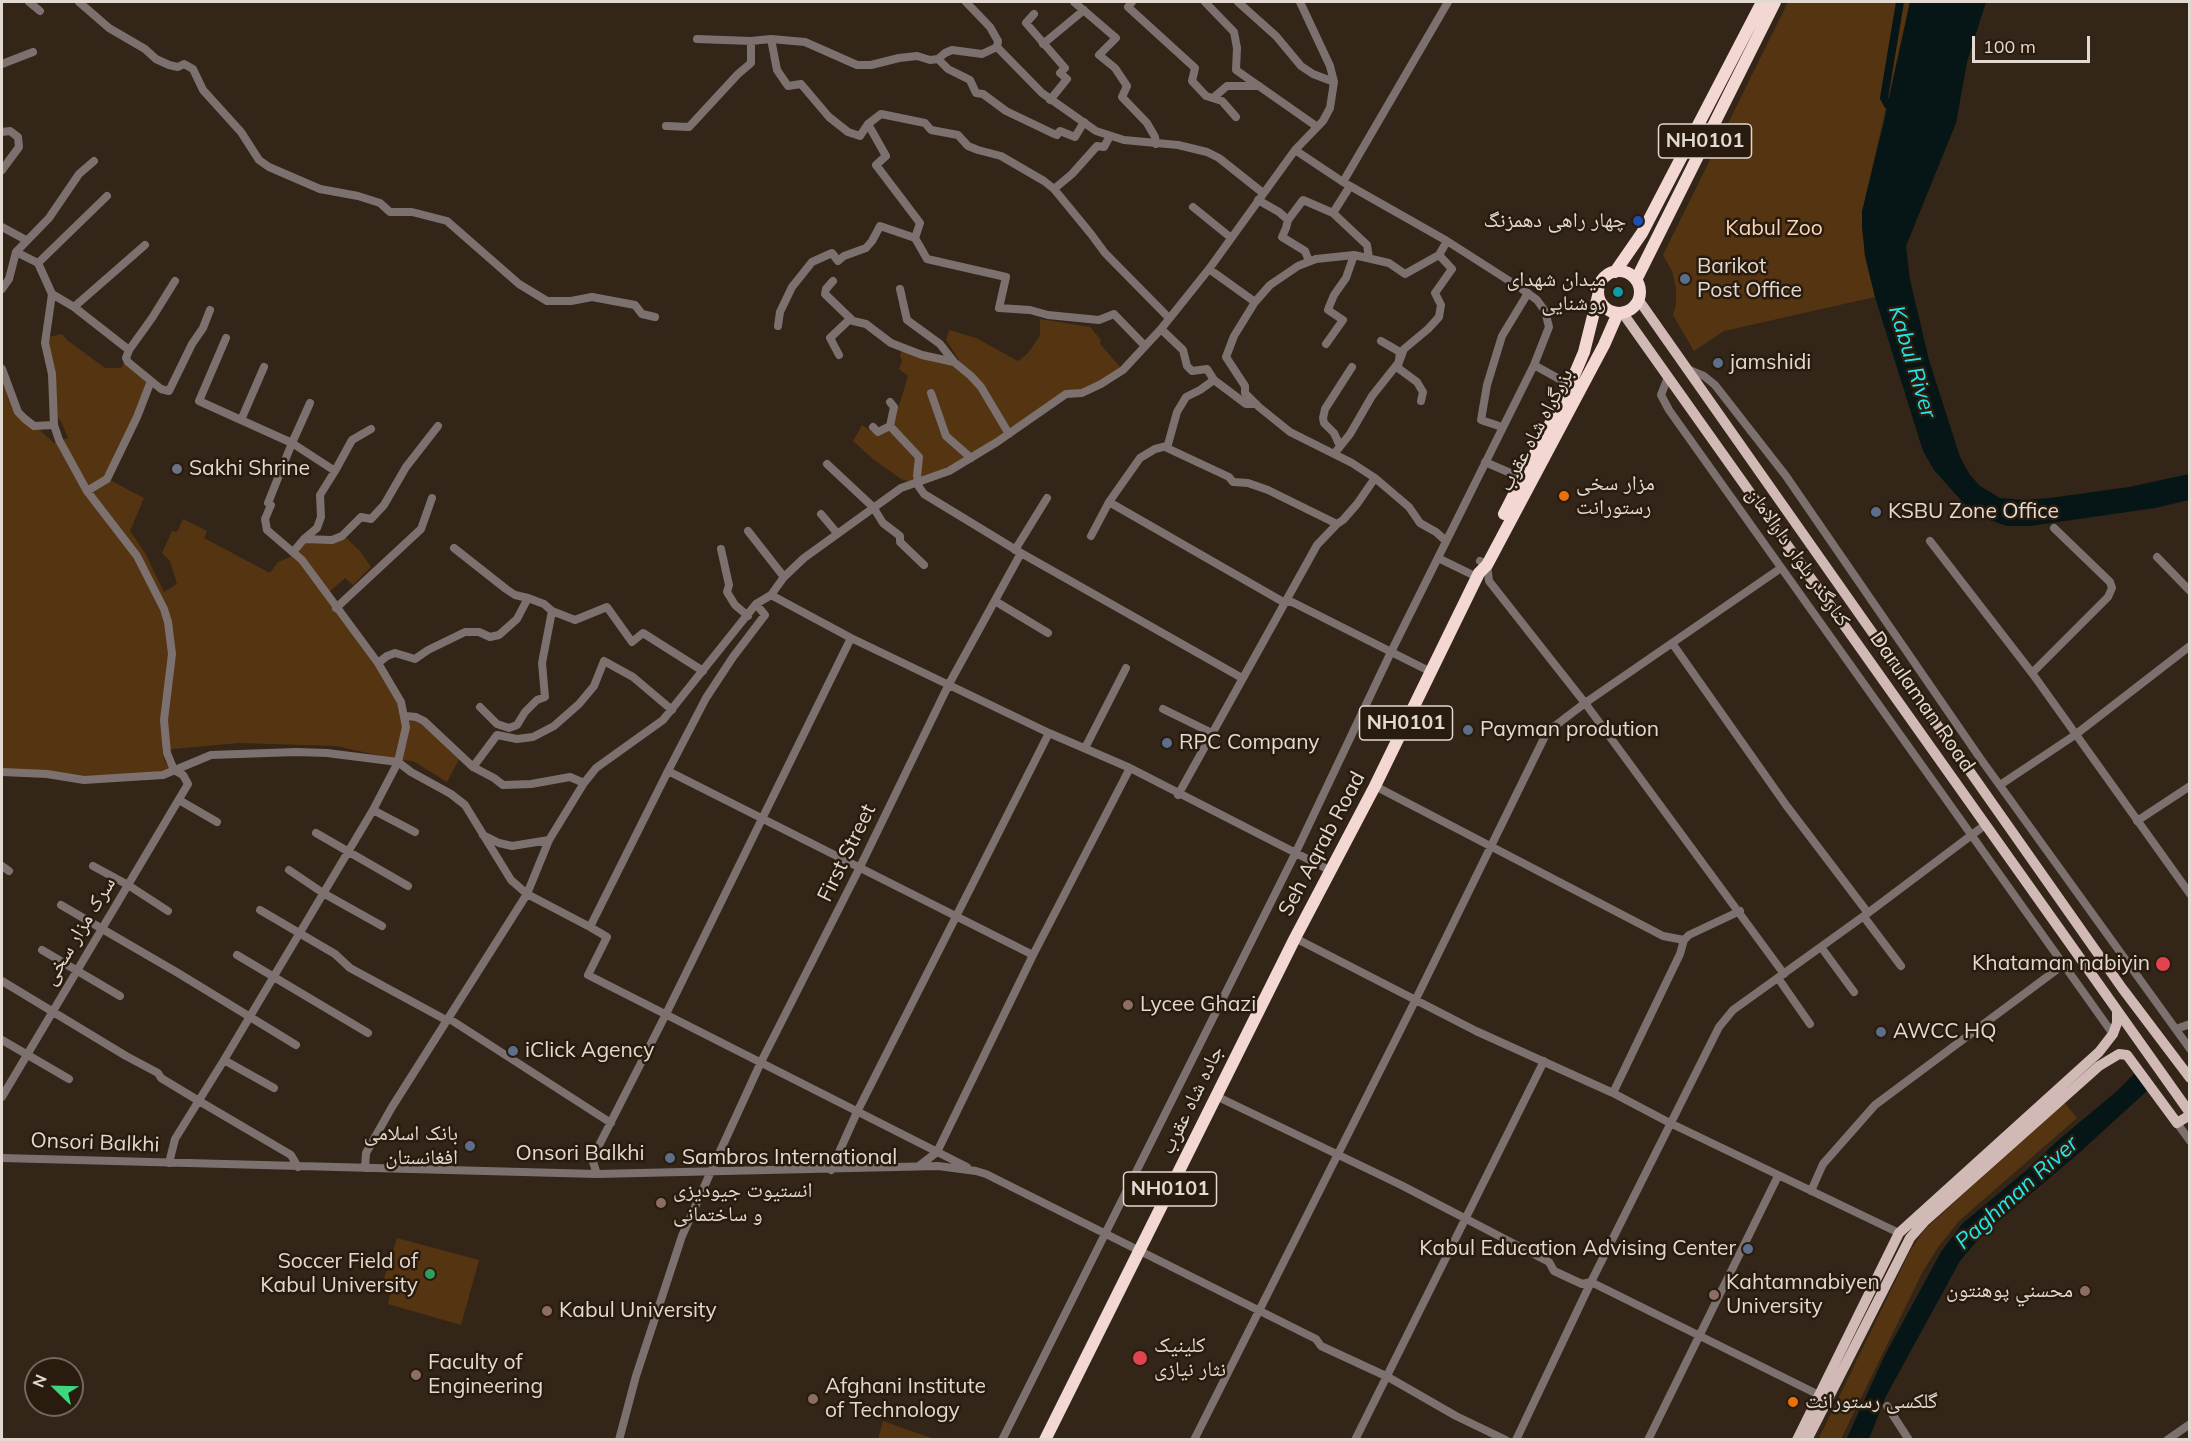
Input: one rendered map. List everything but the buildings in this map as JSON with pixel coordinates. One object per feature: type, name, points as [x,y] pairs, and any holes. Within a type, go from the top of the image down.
[{"type":"highway","name":"NH0101","points":[[1598,296],[1600,283],[1615,272],[1648,222],[1762,2]]},
{"type":"highway","name":"NH0101","points":[[1636,280],[1775,2]]},
{"type":"highway","points":[[1615,272],[1627,273],[1636,280],[1639,286],[1638,299]]},
{"type":"highway","points":[[1598,296],[1605,308],[1620,313]]},
{"type":"highway","name":"بزرگراه شاه عقرب","points":[[1570,385],[1584,352],[1598,296]]},
{"type":"highway","name":"NH0101","points":[[1620,313],[1629,310],[1638,299]]},
{"type":"highway","name":"بزرگراه شاه عقرب","points":[[1481,569],[1620,313]]},
{"type":"highway","name":"Seh Aqrab Road","points":[[1294,938],[1375,786],[1481,569],[1522,478],[1570,385]]},
{"type":"highway","name":"جاده شاه عقرب","points":[[1045,1440],[1294,938]]},
{"type":"main road","name":"Darulaman Road","points":[[1638,299],[2122,988],[2187,1075]]},
{"type":"main road","name":"Darulaman Road","points":[[1620,313],[1668,377],[2190,1114]]},
{"type":"main road","points":[[2100,987],[2115,976]]},
{"type":"main road","points":[[1803,1438],[1819,1395],[1899,1233],[2092,1058],[2113,1034],[2117,1023],[2117,1011]]},
{"type":"main road","points":[[1803,1438],[1910,1238],[1924,1221],[2113,1056],[2127,1055],[2177,1123],[2190,1114]]},
{"type":"street","points":[[29,2],[40,11]]},
{"type":"street","points":[[79,2],[109,28],[156,58],[169,65],[178,67],[184,64],[193,69],[203,90],[242,132],[259,160],[268,167],[320,189],[358,196],[380,203],[390,212],[412,212],[447,221],[519,284],[547,301],[571,301],[592,297],[635,305],[642,314],[655,317]]},
{"type":"street","points":[[966,2],[990,27],[998,41],[997,47]]},
{"type":"street","points":[[1074,2],[1116,38],[1099,55],[1115,68],[1127,86],[1122,97],[1147,123],[1155,137],[1156,144]]},
{"type":"street","points":[[1132,2],[1128,7],[1195,69],[1192,81],[1206,96],[1222,101],[1236,117]]},
{"type":"street","points":[[1205,2],[1234,32],[1237,48],[1236,70],[1316,126]]},
{"type":"street","points":[[1238,2],[1276,36],[1301,66],[1313,74],[1335,82]]},
{"type":"street","points":[[365,1168],[366,1154],[447,1019],[527,894],[549,840],[584,783],[596,768],[654,727],[672,710],[756,604],[771,595],[784,577],[804,558],[901,488],[918,484],[949,471],[1009,434],[1066,394],[1082,393],[1123,370],[1161,329],[1209,269],[1295,150],[1323,121],[1330,108],[1335,82],[1330,66],[1300,2]]},
{"type":"street","points":[[1333,213],[1346,184],[1448,2]]},
{"type":"street","points":[[1043,44],[1084,10]]},
{"type":"street","points":[[1034,15],[1026,24],[1065,68],[1060,73],[1067,79],[1050,100]]},
{"type":"street","points":[[697,39],[794,40],[805,42],[857,65],[871,65],[917,56],[930,60],[938,59],[945,52],[952,50],[982,54],[997,47]]},
{"type":"street","points":[[771,39],[777,70],[788,86],[801,84],[829,117],[848,132],[860,136],[868,124],[881,114],[925,123],[931,129],[958,135],[968,146],[1000,156],[1021,166],[1054,189],[1105,253],[1169,318]]},
{"type":"street","points":[[666,126],[689,127],[738,74],[752,63],[751,41]]},
{"type":"street","points":[[997,47],[1050,100],[1096,131],[1110,136],[1156,144],[1178,145],[1207,152],[1219,158],[1288,220]]},
{"type":"street","points":[[2,64],[33,52]]},
{"type":"street","points":[[938,59],[948,69],[970,80],[976,93],[983,94],[1006,111],[1052,133],[1057,135],[1060,130],[1075,137],[1084,122]]},
{"type":"street","points":[[1213,98],[1227,86],[1259,86]]},
{"type":"street","points":[[868,124],[885,156],[876,165],[920,224],[915,238]]},
{"type":"street","points":[[2,132],[10,130],[18,136],[19,147],[2,170]]},
{"type":"street","points":[[1054,189],[1072,174],[1097,146],[1104,147],[1110,136]]},
{"type":"street","points":[[1002,1440],[1295,854],[1534,365],[1549,327],[1545,311],[1528,293],[1447,241],[1346,184],[1295,150]]},
{"type":"street","points":[[2,290],[9,279],[16,252],[49,218],[79,174],[94,161]]},
{"type":"street","points":[[38,263],[107,196]]},
{"type":"street","points":[[1309,261],[1305,251],[1282,237],[1288,220],[1303,200],[1333,213],[1367,244],[1369,258]]},
{"type":"street","points":[[1193,207],[1230,237]]},
{"type":"street","points":[[778,326],[780,312],[792,287],[812,262],[832,253],[838,261],[844,256],[866,248],[873,241],[880,226],[915,238],[927,259],[1006,277],[999,308],[1030,310],[1048,315],[1099,321],[1114,314],[1145,346]]},
{"type":"street","points":[[2,227],[26,240]]},
{"type":"street","points":[[1446,541],[1420,523],[1409,507],[1374,478],[1334,454],[1290,432],[1256,404],[1245,393],[1245,386],[1226,357],[1234,336],[1255,302],[1270,285],[1298,266],[1330,256],[1354,255],[1389,263],[1405,274],[1439,255],[1447,241]]},
{"type":"street","points":[[74,307],[145,245]]},
{"type":"street","points":[[16,252],[38,263],[52,294],[45,343],[52,374],[54,425],[59,440],[87,491],[137,556],[168,622],[172,654],[164,720],[167,753],[174,770]]},
{"type":"street","points":[[1326,344],[1342,320],[1328,310],[1334,294],[1346,278],[1354,255]]},
{"type":"street","points":[[1334,454],[1350,434],[1372,396],[1399,362],[1404,349],[1439,317],[1441,305],[1435,293],[1452,269],[1439,255]]},
{"type":"street","points":[[1209,269],[1255,302]]},
{"type":"street","points":[[175,281],[126,358],[161,389],[169,391],[192,344],[203,328],[210,310]]},
{"type":"street","points":[[833,281],[825,294],[850,319],[866,324],[891,343],[922,356],[954,362]]},
{"type":"street","points":[[900,289],[907,320],[940,344],[954,362],[981,387],[1009,434]]},
{"type":"street","points":[[1502,427],[1481,420],[1487,385],[1502,336],[1528,293]]},
{"type":"street","points":[[52,294],[74,307],[129,350]]},
{"type":"street","points":[[839,355],[830,338],[850,319]]},
{"type":"street","points":[[1161,329],[1183,350],[1187,366],[1192,371],[1207,369],[1214,380],[1246,404],[1256,404]]},
{"type":"street","points":[[226,338],[200,400],[291,443],[335,471]]},
{"type":"street","points":[[1381,341],[1400,352],[1398,368],[1418,382],[1423,392],[1422,401]]},
{"type":"street","points":[[1534,365],[1570,385]]},
{"type":"street","points":[[241,420],[264,368]]},
{"type":"street","points":[[1340,446],[1323,418],[1325,410],[1352,368]]},
{"type":"street","name":"کنارگذر بلوار دارالامان","points":[[1686,368],[1704,376],[1715,385],[1786,476],[2000,785],[2190,1049]]},
{"type":"street","points":[[2,369],[18,412],[25,420],[34,426],[54,425]]},
{"type":"street","name":"کنارگذر بلوار دارالامان","points":[[1668,377],[1661,395],[1669,410],[2113,1034]]},
{"type":"street","points":[[1167,446],[1178,412],[1186,397],[1214,380]]},
{"type":"street","points":[[87,491],[107,479],[137,417],[150,381]]},
{"type":"street","points":[[931,393],[946,436],[971,458]]},
{"type":"street","points":[[890,402],[894,407],[890,426]]},
{"type":"street","points":[[169,1163],[175,1139],[373,810],[398,762],[406,728],[401,702],[378,663],[302,560],[267,530],[265,519],[271,505],[268,503],[291,443],[310,403]]},
{"type":"street","points":[[304,539],[332,540],[342,536],[361,517],[371,519],[394,491],[406,467],[438,426]]},
{"type":"street","points":[[873,427],[878,432],[890,426]]},
{"type":"street","points":[[890,426],[919,457],[918,484],[924,494],[1018,551],[1242,678]]},
{"type":"street","points":[[293,552],[317,528],[321,517],[320,495],[352,441],[371,429]]},
{"type":"street","points":[[1091,536],[1109,502],[1140,458],[1155,449],[1167,446]]},
{"type":"street","points":[[1167,446],[1229,477],[1233,482],[1248,483],[1268,490],[1337,524]]},
{"type":"street","points":[[1485,462],[1522,478]]},
{"type":"street","points":[[827,464],[873,507],[883,524],[900,536],[900,542],[924,566]]},
{"type":"street","points":[[1178,795],[1317,545],[1337,524],[1344,520],[1374,478]]},
{"type":"street","points":[[336,608],[421,529],[432,498]]},
{"type":"street","name":"First Street","points":[[619,1440],[636,1376],[682,1236],[761,1062],[860,867],[949,684],[1047,498]]},
{"type":"street","points":[[1109,502],[1285,603],[1289,601],[1294,603],[1431,672]]},
{"type":"street","points":[[821,514],[837,533]]},
{"type":"street","points":[[2032,673],[2108,597],[2112,588],[2110,582],[2055,528]]},
{"type":"street","points":[[748,531],[784,577]]},
{"type":"street","points":[[1930,541],[2032,673],[2190,894]]},
{"type":"street","points":[[454,548],[515,596],[544,603],[552,611],[575,620],[608,607],[632,642],[643,633],[703,671]]},
{"type":"street","points":[[721,549],[729,585],[727,592],[735,605],[748,616]]},
{"type":"street","points":[[2157,557],[2190,591]]},
{"type":"street","points":[[1438,558],[1481,569],[1585,703],[1740,911],[1810,1024]]},
{"type":"street","points":[[1194,1440],[1415,1000],[1546,732],[1781,568]]},
{"type":"street","points":[[771,595],[851,638],[1049,733],[1130,768],[1178,795],[1331,871]]},
{"type":"street","points":[[378,663],[395,653],[416,659],[428,650],[465,632],[479,632],[490,638],[499,635],[517,619],[528,598]]},
{"type":"street","points":[[994,601],[1048,633]]},
{"type":"street","points":[[590,927],[706,698],[765,615],[756,604]]},
{"type":"street","points":[[480,708],[497,724],[509,728],[518,725],[525,712],[537,700],[545,697],[542,663],[552,611]]},
{"type":"street","points":[[597,1174],[592,1159],[763,820],[851,638]]},
{"type":"street","points":[[1672,643],[1901,966]]},
{"type":"street","points":[[2000,785],[2075,735],[2190,646]]},
{"type":"street","points":[[473,767],[497,735],[517,739],[533,737],[554,726],[579,704],[594,686],[604,661],[633,677],[672,710]]},
{"type":"street","points":[[1085,748],[1126,668]]},
{"type":"street","points":[[1164,709],[1212,733]]},
{"type":"street","points":[[405,716],[416,717],[424,721],[473,767],[503,785],[531,784],[570,777],[584,783]]},
{"type":"street","points":[[831,1170],[857,1112],[1049,733]]},
{"type":"street","points":[[2,772],[47,774],[84,780],[163,775],[211,755],[286,752],[327,753],[398,762],[465,805],[511,880],[527,894],[607,937],[588,975],[976,1171]]},
{"type":"street","points":[[919,1167],[937,1152],[1033,955],[1130,768]]},
{"type":"street","name":"سرک مزار سخی","points":[[2,1096],[188,784],[183,775],[174,770]]},
{"type":"street","points":[[668,771],[1033,955]]},
{"type":"street","points":[[1375,786],[1663,936],[1684,940]]},
{"type":"street","points":[[2138,821],[2190,786]]},
{"type":"street","points":[[179,800],[217,822]]},
{"type":"street","points":[[373,810],[415,832]]},
{"type":"street","points":[[1516,1440],[1591,1282],[1719,1027],[1733,1010],[1866,915],[1985,825]]},
{"type":"street","points":[[316,833],[408,885]]},
{"type":"street","points":[[482,835],[512,846],[549,840]]},
{"type":"street","points":[[93,866],[168,911]]},
{"type":"street","points":[[289,870],[323,893],[382,926]]},
{"type":"street","points":[[61,905],[296,1045]]},
{"type":"street","points":[[260,910],[335,954],[350,968],[447,1019],[610,1123]]},
{"type":"street","points":[[1613,1093],[1680,954],[1684,940],[1689,935],[1740,911]]},
{"type":"street","points":[[1294,938],[1415,1000],[1613,1093],[1778,1176],[1899,1233]]},
{"type":"street","points":[[1821,947],[1854,992]]},
{"type":"street","points":[[42,950],[120,996]]},
{"type":"street","points":[[237,956],[368,1033]]},
{"type":"street","points":[[1811,1191],[1823,1164],[1875,1105],[2064,965]]},
{"type":"street","points":[[2,981],[291,1155],[298,1167]]},
{"type":"street","points":[[2176,1029],[2190,1024]]},
{"type":"street","points":[[2,1041],[69,1079]]},
{"type":"street","points":[[224,1060],[274,1088]]},
{"type":"street","points":[[1355,1440],[1544,1061]]},
{"type":"street","points":[[1216,1095],[1401,1185],[1550,1262],[1554,1271],[1582,1284],[1591,1282],[1819,1395]]},
{"type":"street","points":[[2177,1123],[2190,1141]]},
{"type":"street","name":"Onsori Balkhi","points":[[2,1158],[597,1174],[938,1166],[976,1171],[1316,1340],[1321,1346],[1388,1377],[1456,1416],[1506,1440]]},
{"type":"street","points":[[1648,1440],[1778,1176]]},
{"type":"street","points":[[1887,1406],[1910,1440]]},
{"type":"street","points":[[2167,1440],[2188,1426]]},
{"type":"green space","name":"Kabul Zoo","points":[[1788,2],[1910,2],[1862,212],[1865,256],[1875,297],[1724,331],[1694,351],[1673,315],[1676,288],[1672,271],[1663,255]]},
{"type":"green space","points":[[1040,319],[1090,327],[1101,340],[1100,344],[1123,370],[1101,384],[1071,392],[997,442],[917,484],[901,479],[853,441],[862,425],[874,433],[892,419],[901,400],[908,376],[899,369],[903,348],[956,367],[959,360],[946,340],[949,330],[976,338],[1018,361],[1027,354],[1040,336]]},
{"type":"green space","points":[[62,334],[105,368],[121,368],[126,358],[151,381],[108,479],[144,498],[130,531],[145,553],[164,592],[177,584],[170,561],[162,553],[172,531],[177,532],[183,519],[207,531],[204,538],[270,573],[278,562],[290,557],[306,538],[343,535],[360,551],[371,567],[353,585],[345,578],[327,594],[400,698],[402,720],[419,721],[462,754],[447,782],[413,761],[336,746],[239,743],[162,750],[165,762],[174,770],[84,780],[2,772],[2,377],[14,407],[54,443],[68,438],[62,423],[51,408],[44,338]]},
{"type":"green space","points":[[2064,1102],[2077,1118],[1959,1221],[1923,1271],[1841,1439],[1818,1440],[1910,1251],[1924,1230]]},
{"type":"green space","name":"Soccer Field of Kabul University","points":[[397,1238],[479,1260],[461,1325],[388,1304],[391,1290],[381,1288]]},
{"type":"green space","points":[[883,1421],[934,1439],[878,1439]]},
{"type":"water","name":"Kabul River","points":[[1910,2],[1986,2],[1967,62],[1956,123],[1906,246],[1910,280],[1929,360],[1960,457],[1970,475],[1980,486],[2000,498],[2023,500],[2129,487],[2189,474],[2189,500],[2155,508],[2030,526],[2007,526],[1981,517],[1967,507],[1934,470],[1923,451],[1875,297],[1865,256],[1862,227],[1862,212]]},
{"type":"water","name":"Paghman River","points":[[2189,1033],[2189,1060],[2148,1090],[2079,1153],[1981,1236],[1960,1261],[1885,1398],[1869,1439],[1846,1440],[1885,1355],[1941,1252],[1962,1224],[2028,1169],[2135,1073]]},
{"type":"pier","points":[[2189,1033],[2189,1060],[2148,1090],[2135,1073]]},
{"type":"waterway","points":[[1899,107],[1888,105],[1884,98],[1900,2]]},
{"type":"place","name":"چهار راهی دهمزنگ","points":[[1638,221]]},
{"type":"place","name":"Barikot Post Office","points":[[1685,279]]},
{"type":"place","name":"میدان شهدای روشنایی","points":[[1618,292]]},
{"type":"place","name":"jamshidi","points":[[1718,363]]},
{"type":"place","name":"Sakhi Shrine","points":[[177,469]]},
{"type":"place","name":"مزار سخی رستورانت","points":[[1564,496]]},
{"type":"place","name":"KSBU Zone Office","points":[[1876,512]]},
{"type":"place","name":"Payman prodution","points":[[1468,730]]},
{"type":"place","name":"RPC Company","points":[[1167,743]]},
{"type":"place","name":"Khataman nabiyin","points":[[2163,964]]},
{"type":"place","name":"Lycee Ghazi","points":[[1128,1005]]},
{"type":"place","name":"AWCC HQ","points":[[1881,1032]]},
{"type":"place","name":"iClick Agency","points":[[513,1051]]},
{"type":"place","name":"بانک اسلامی افغانستان","points":[[470,1146]]},
{"type":"place","name":"Sambros International","points":[[670,1158]]},
{"type":"place","name":"انستیوت جیودیزی و ساختمانی","points":[[661,1203]]},
{"type":"place","name":"Kabul Education Advising Center","points":[[1748,1249]]},
{"type":"place","name":"Soccer Field of Kabul University","points":[[430,1274]]},
{"type":"place","name":"محسني پوهنتون","points":[[2085,1291]]},
{"type":"place","name":"Kahtamnabiyen University","points":[[1714,1295]]},
{"type":"place","name":"Kabul University","points":[[547,1311]]},
{"type":"place","name":"کلینیک نثار نیازی","points":[[1140,1358]]},
{"type":"place","name":"Faculty of Engineering","points":[[416,1375]]},
{"type":"place","name":"Afghani Institute of Technology","points":[[813,1399]]},
{"type":"place","name":"گلکسی رستورانت","points":[[1793,1402]]}]
